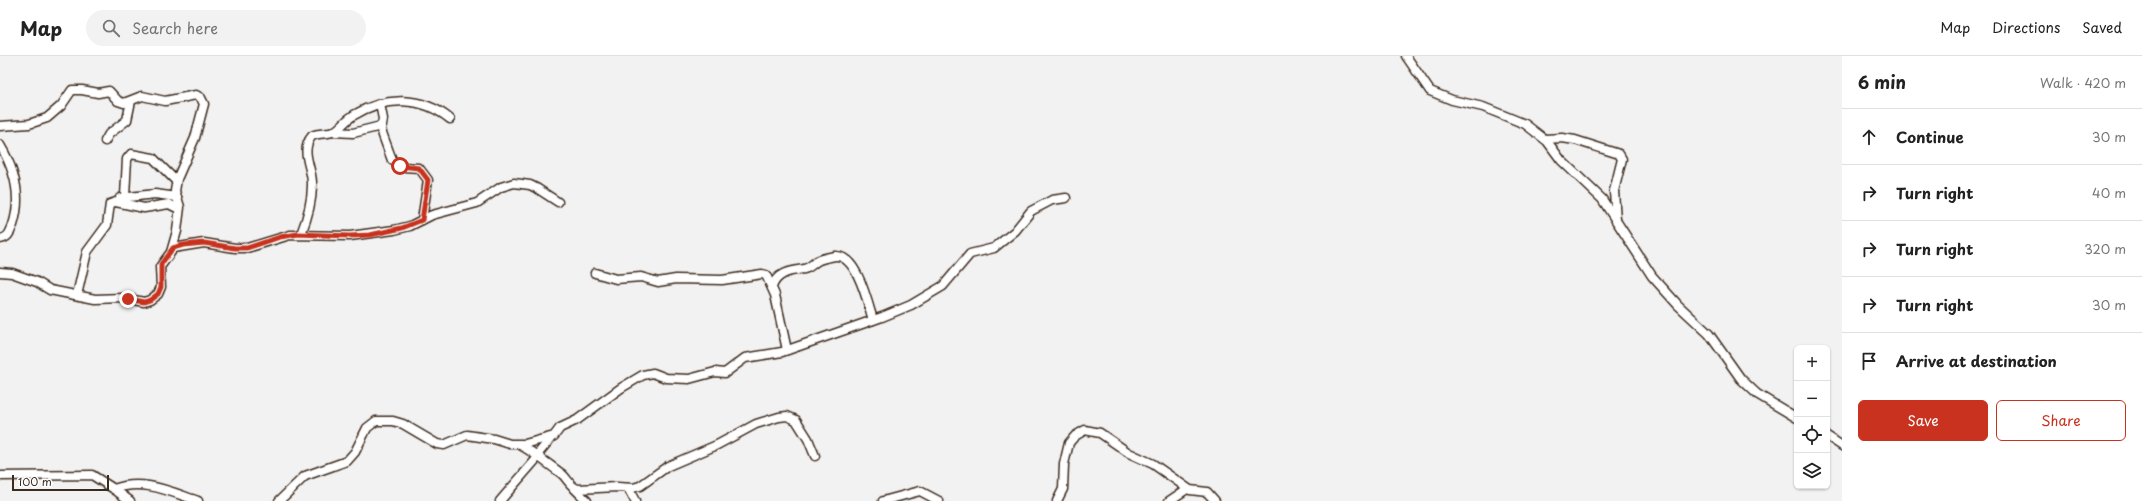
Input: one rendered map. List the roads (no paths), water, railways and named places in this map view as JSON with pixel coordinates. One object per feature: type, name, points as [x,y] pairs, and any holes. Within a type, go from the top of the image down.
[{"type":"street","points":[[1406,56],[1430,91],[1452,100],[1483,106],[1525,124],[1545,139],[1561,160],[1602,199],[1632,248],[1652,276],[1678,305],[1709,334],[1741,379],[1758,394],[1795,417]]},
{"type":"street","points":[[0,126],[29,124],[47,118],[61,106],[70,92],[75,90],[98,93],[109,91],[121,102],[132,101],[145,96],[165,101],[196,95],[201,98],[204,107],[201,121],[176,181],[180,209],[173,248],[160,267],[159,292],[150,300],[137,302],[123,298],[95,299],[50,290],[37,282],[12,273],[0,272]]},
{"type":"street","points":[[105,141],[109,134],[127,120],[132,101]]},
{"type":"street","points":[[333,132],[353,115],[380,104],[410,101],[428,105],[450,119]]},
{"type":"street","points":[[380,104],[383,119],[381,126],[385,144],[393,162],[403,167],[419,168],[428,180],[422,220]]},
{"type":"street","points":[[301,234],[307,218],[312,184],[312,173],[306,151],[308,141],[314,134],[333,132],[353,134],[381,126]]},
{"type":"street","points":[[1545,139],[1562,138],[1575,140],[1620,154],[1622,159],[1614,191],[1616,220]]},
{"type":"street","points":[[0,145],[13,176],[19,198],[16,216],[10,234],[6,238],[0,239]]},
{"type":"street","points":[[125,196],[127,159],[130,154],[153,158],[176,181]]},
{"type":"street","points":[[173,248],[204,243],[235,248],[247,248],[280,237],[301,234],[350,236],[370,235],[402,228],[441,212],[477,203],[493,191],[514,183],[530,185],[549,194],[558,202]]},
{"type":"street","points":[[77,295],[86,252],[107,225],[110,204],[125,196],[156,194],[177,196]]},
{"type":"street","points":[[500,501],[560,428],[577,420],[621,388],[643,375],[653,374],[666,378],[696,378],[715,372],[725,372],[749,356],[776,353],[787,350],[911,305],[934,292],[951,278],[970,254],[994,248],[1015,231],[1031,211],[1052,200],[1066,198]]},
{"type":"street","points":[[112,203],[144,208],[169,204],[180,209]]},
{"type":"street","points":[[772,287],[777,279],[788,271],[807,268],[824,259],[842,257],[849,261],[855,270],[873,320]]},
{"type":"street","points":[[595,273],[616,279],[642,277],[658,282],[676,279],[722,280],[762,274],[766,275],[772,287],[785,334],[787,350]]},
{"type":"street","points":[[574,488],[628,488],[640,486],[668,466],[717,445],[756,424],[779,417],[787,416],[796,420],[804,432],[815,456]]},
{"type":"street","points":[[279,501],[305,476],[347,461],[355,452],[367,428],[376,421],[393,421],[403,424],[437,444],[444,445],[467,435],[520,445],[538,456],[565,477],[587,501]]},
{"type":"street","points":[[1057,501],[1063,489],[1064,464],[1069,443],[1075,436],[1084,430],[1093,430],[1100,433],[1129,453],[1153,464],[1187,489],[1192,491],[1207,492],[1215,501]]},
{"type":"street","points":[[520,445],[551,438]]},
{"type":"street","points":[[1830,438],[1842,446]]},
{"type":"street","points":[[0,476],[92,475],[114,488],[130,501]]},
{"type":"street","points":[[114,488],[124,485],[140,484],[198,501]]},
{"type":"street","points":[[628,488],[635,501]]},
{"type":"street","points":[[1168,501],[1187,489]]},
{"type":"street","points":[[883,501],[920,491],[939,501]]}]
